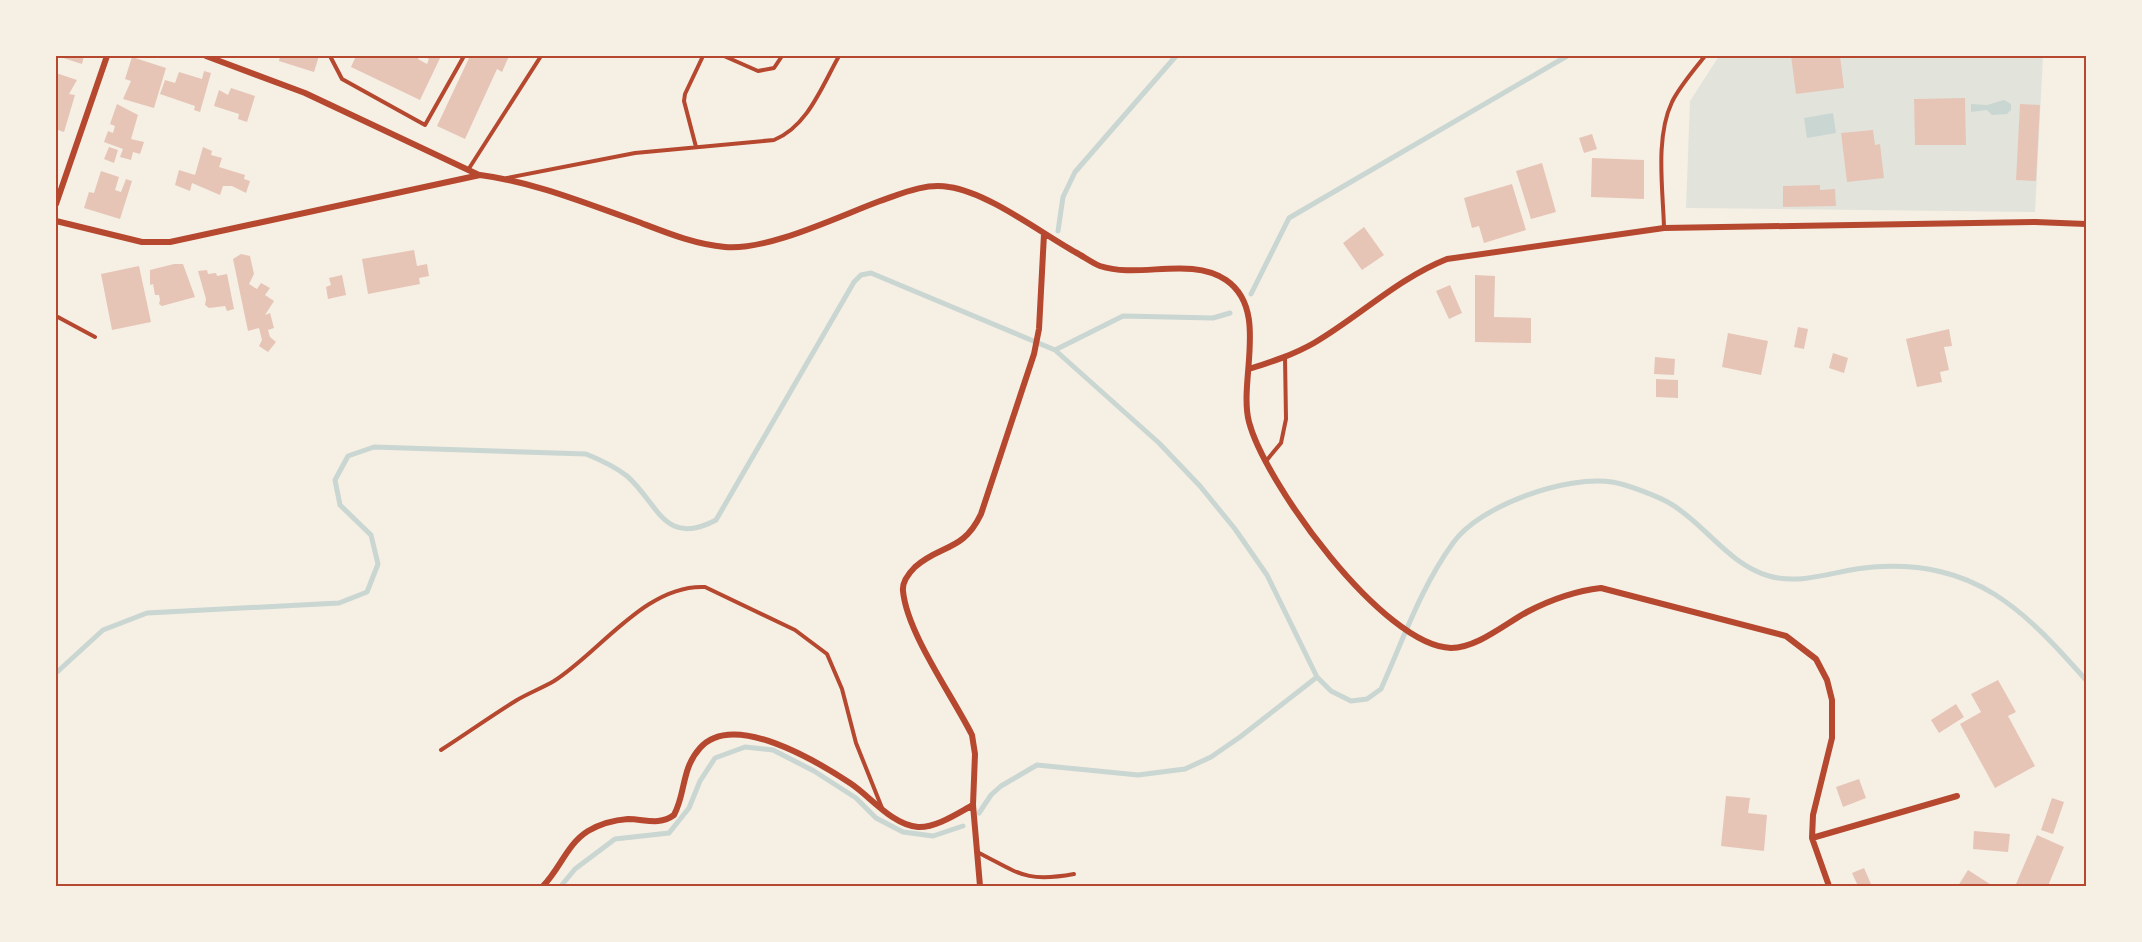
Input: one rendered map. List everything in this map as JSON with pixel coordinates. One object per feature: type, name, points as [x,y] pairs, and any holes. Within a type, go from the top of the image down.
[{"type":"street","points":[[56,204],[107,56]]},
{"type":"street","points":[[206,56],[305,93],[480,175],[545,189],[692,242],[728,248],[766,243],[917,188],[950,187],[1008,212],[1100,266],[1208,272],[1225,280],[1239,292],[1247,309],[1250,330],[1248,419],[1266,462],[1340,571],[1387,615],[1426,643],[1452,648],[1473,643],[1532,610],[1579,591],[1601,588],[1786,636],[1816,659],[1827,680],[1832,700],[1832,738],[1813,815],[1812,838],[1828,886]]},
{"type":"street","points":[[56,221],[142,242],[170,242],[480,175]]},
{"type":"street","points":[[1249,369],[1285,357],[1315,342],[1419,271],[1448,260],[1664,228],[2035,222],[2086,224]]},
{"type":"street","points":[[980,886],[973,805],[975,754],[972,735],[916,631],[902,589],[906,579],[915,568],[928,558],[959,544],[974,529],[1034,354],[1039,329],[1044,234]]},
{"type":"street","points":[[543,886],[572,845],[587,832],[609,822],[630,819],[652,822],[674,815],[687,768],[701,746],[720,735],[752,735],[795,751],[850,783],[903,822],[919,827],[948,819],[973,805]]},
{"type":"street","points":[[1812,838],[1957,796]]},
{"type":"lane","points":[[330,56],[342,79],[424,125],[464,56]]},
{"type":"lane","points":[[468,170],[541,56]]},
{"type":"lane","points":[[696,147],[684,101],[685,94],[703,56]]},
{"type":"lane","points":[[724,56],[758,72],[774,68],[782,56]]},
{"type":"lane","points":[[507,179],[634,153],[774,140],[788,134],[800,123],[839,56]]},
{"type":"lane","points":[[1664,228],[1663,140],[1666,120],[1672,101],[1705,56]]},
{"type":"lane","points":[[56,316],[95,337]]},
{"type":"lane","points":[[1266,462],[1281,443],[1286,419],[1285,357]]},
{"type":"lane","points":[[441,750],[518,699],[554,681],[626,621],[673,591],[693,586],[705,587],[795,630],[827,654],[842,688],[856,743],[882,808]]},
{"type":"lane","points":[[976,852],[1020,875],[1044,879],[1074,874]]},
{"type":"shaded area","points":[[1719,56],[2043,56],[2035,212],[1686,208],[1690,101]]},
{"type":"shaded area","points":[[2004,100],[2011,104],[2011,110],[2007,114],[1992,115],[1987,110],[1971,112],[1971,104],[1987,105]]},
{"type":"shaded area","points":[[1833,113],[1836,133],[1807,138],[1804,118]]},
{"type":"building","points":[[57,56],[84,56],[82,64]]},
{"type":"building","points":[[280,56],[319,56],[314,72],[279,61]]},
{"type":"building","points":[[356,56],[420,56],[418,59],[427,64],[429,59],[422,56],[441,56],[420,100],[351,67]]},
{"type":"building","points":[[470,56],[509,56],[502,72],[497,69],[465,139],[437,126]]},
{"type":"building","points":[[1791,56],[1840,56],[1844,88],[1796,94]]},
{"type":"building","points":[[132,57],[166,68],[154,108],[123,99],[131,81],[125,79]]},
{"type":"building","points":[[204,71],[211,73],[200,112],[194,110],[195,106],[160,94],[165,80],[175,83],[179,72],[202,79]]},
{"type":"building","points":[[56,73],[77,80],[69,94],[75,95],[64,132],[58,130],[56,137]]},
{"type":"building","points":[[231,88],[255,96],[247,122],[238,119],[239,114],[214,106],[219,90],[228,95]]},
{"type":"building","points":[[1965,98],[1966,145],[1915,145],[1914,99]]},
{"type":"building","points":[[117,104],[138,115],[131,139],[144,142],[140,154],[133,152],[131,160],[120,157],[123,149],[104,142],[108,131],[113,133],[115,126],[110,124]]},
{"type":"building","points":[[2020,104],[2040,105],[2036,181],[2016,180]]},
{"type":"building","points":[[1873,130],[1875,145],[1880,144],[1884,178],[1847,182],[1841,133]]},
{"type":"building","points":[[1592,134],[1597,149],[1584,153],[1579,138]]},
{"type":"building","points":[[109,147],[118,150],[114,163],[104,159]]},
{"type":"building","points":[[203,147],[212,151],[211,155],[222,158],[219,167],[245,175],[244,179],[250,181],[246,193],[232,186],[223,186],[220,195],[192,183],[190,191],[175,185],[179,170],[195,175]]},
{"type":"building","points":[[1592,158],[1644,160],[1644,199],[1591,197]]},
{"type":"building","points":[[1542,163],[1556,212],[1531,219],[1516,171]]},
{"type":"building","points":[[101,171],[119,177],[115,190],[121,192],[126,179],[132,181],[120,219],[84,208],[89,192],[94,193]]},
{"type":"building","points":[[1512,184],[1526,230],[1484,243],[1479,226],[1472,228],[1464,198]]},
{"type":"building","points":[[1820,185],[1820,190],[1835,189],[1836,206],[1783,207],[1783,186]]},
{"type":"building","points":[[1364,227],[1384,255],[1362,270],[1343,243]]},
{"type":"building","points":[[414,250],[417,266],[427,264],[429,276],[419,278],[420,284],[368,294],[362,259]]},
{"type":"building","points":[[241,254],[250,256],[254,274],[249,284],[257,289],[261,283],[270,288],[265,295],[274,301],[265,315],[270,313],[274,328],[268,330],[270,337],[276,342],[268,352],[259,346],[262,340],[259,328],[248,331],[233,259]]},
{"type":"building","points":[[183,264],[195,297],[162,306],[159,304],[159,295],[155,295],[153,284],[150,285],[150,270]]},
{"type":"building","points":[[139,266],[151,322],[112,330],[101,274]]},
{"type":"building","points":[[207,270],[208,274],[216,273],[217,276],[227,274],[234,309],[227,311],[225,306],[209,308],[205,305],[206,299],[198,271]]},
{"type":"building","points":[[342,275],[346,295],[328,299],[326,287],[331,285],[329,278]]},
{"type":"building","points":[[1475,275],[1495,276],[1494,317],[1531,318],[1531,343],[1475,342]]},
{"type":"building","points":[[1450,285],[1462,313],[1449,319],[1436,291]]},
{"type":"building","points":[[1798,327],[1808,329],[1804,349],[1794,347]]},
{"type":"building","points":[[1949,329],[1952,346],[1944,347],[1949,370],[1940,372],[1942,382],[1917,387],[1906,339]]},
{"type":"building","points":[[1728,333],[1768,341],[1761,375],[1722,367]]},
{"type":"building","points":[[1833,353],[1848,358],[1844,373],[1829,368]]},
{"type":"building","points":[[1655,357],[1675,359],[1674,375],[1654,374]]},
{"type":"building","points":[[1656,379],[1678,380],[1678,398],[1656,397]]},
{"type":"building","points":[[1998,680],[2016,712],[2008,716],[2035,766],[1995,788],[1960,724],[1981,712],[1971,694]]},
{"type":"building","points":[[1956,704],[1964,717],[1939,733],[1931,720]]},
{"type":"building","points":[[1859,779],[1866,798],[1843,807],[1836,787]]},
{"type":"building","points":[[1726,796],[1750,798],[1748,813],[1767,815],[1764,851],[1721,846]]},
{"type":"building","points":[[2052,798],[2064,802],[2053,834],[2041,830]]},
{"type":"building","points":[[1974,831],[2010,834],[2008,852],[1973,849]]},
{"type":"building","points":[[2037,835],[2064,847],[2048,886],[2016,884]]},
{"type":"building","points":[[1864,868],[1871,884],[1858,886],[1852,873]]},
{"type":"building","points":[[1968,870],[1993,886],[1958,886]]},
{"type":"waterway","points":[[1058,231],[1063,197],[1075,172],[1176,56]]},
{"type":"waterway","points":[[1251,294],[1289,218],[1567,56]]},
{"type":"waterway","points":[[56,673],[103,630],[147,613],[339,603],[367,592],[378,564],[371,535],[340,505],[335,480],[348,456],[374,447],[586,454],[627,476],[664,519],[673,526],[685,529],[699,527],[716,520],[854,282],[861,275],[871,273],[1055,350],[1159,443],[1200,486],[1235,529],[1267,575],[1317,677],[1331,691],[1351,701],[1367,699],[1381,689],[1431,577],[1453,543],[1466,529],[1483,516],[1526,496],[1549,488],[1593,481],[1626,485],[1666,501],[1695,522],[1741,563],[1769,576],[1795,579],[1860,568],[1909,567],[1941,572],[1969,581],[1994,594],[2018,611],[2041,631],[2086,680]]},
{"type":"waterway","points":[[1055,350],[1123,316],[1213,318],[1230,313]]},
{"type":"waterway","points":[[979,813],[991,795],[1001,786],[1037,765],[1138,775],[1185,769],[1211,757],[1240,737],[1317,677]]},
{"type":"waterway","points":[[561,886],[575,869],[615,839],[669,833],[689,808],[700,781],[715,758],[745,747],[773,750],[814,771],[856,798],[876,818],[903,832],[933,836],[963,826]]}]
